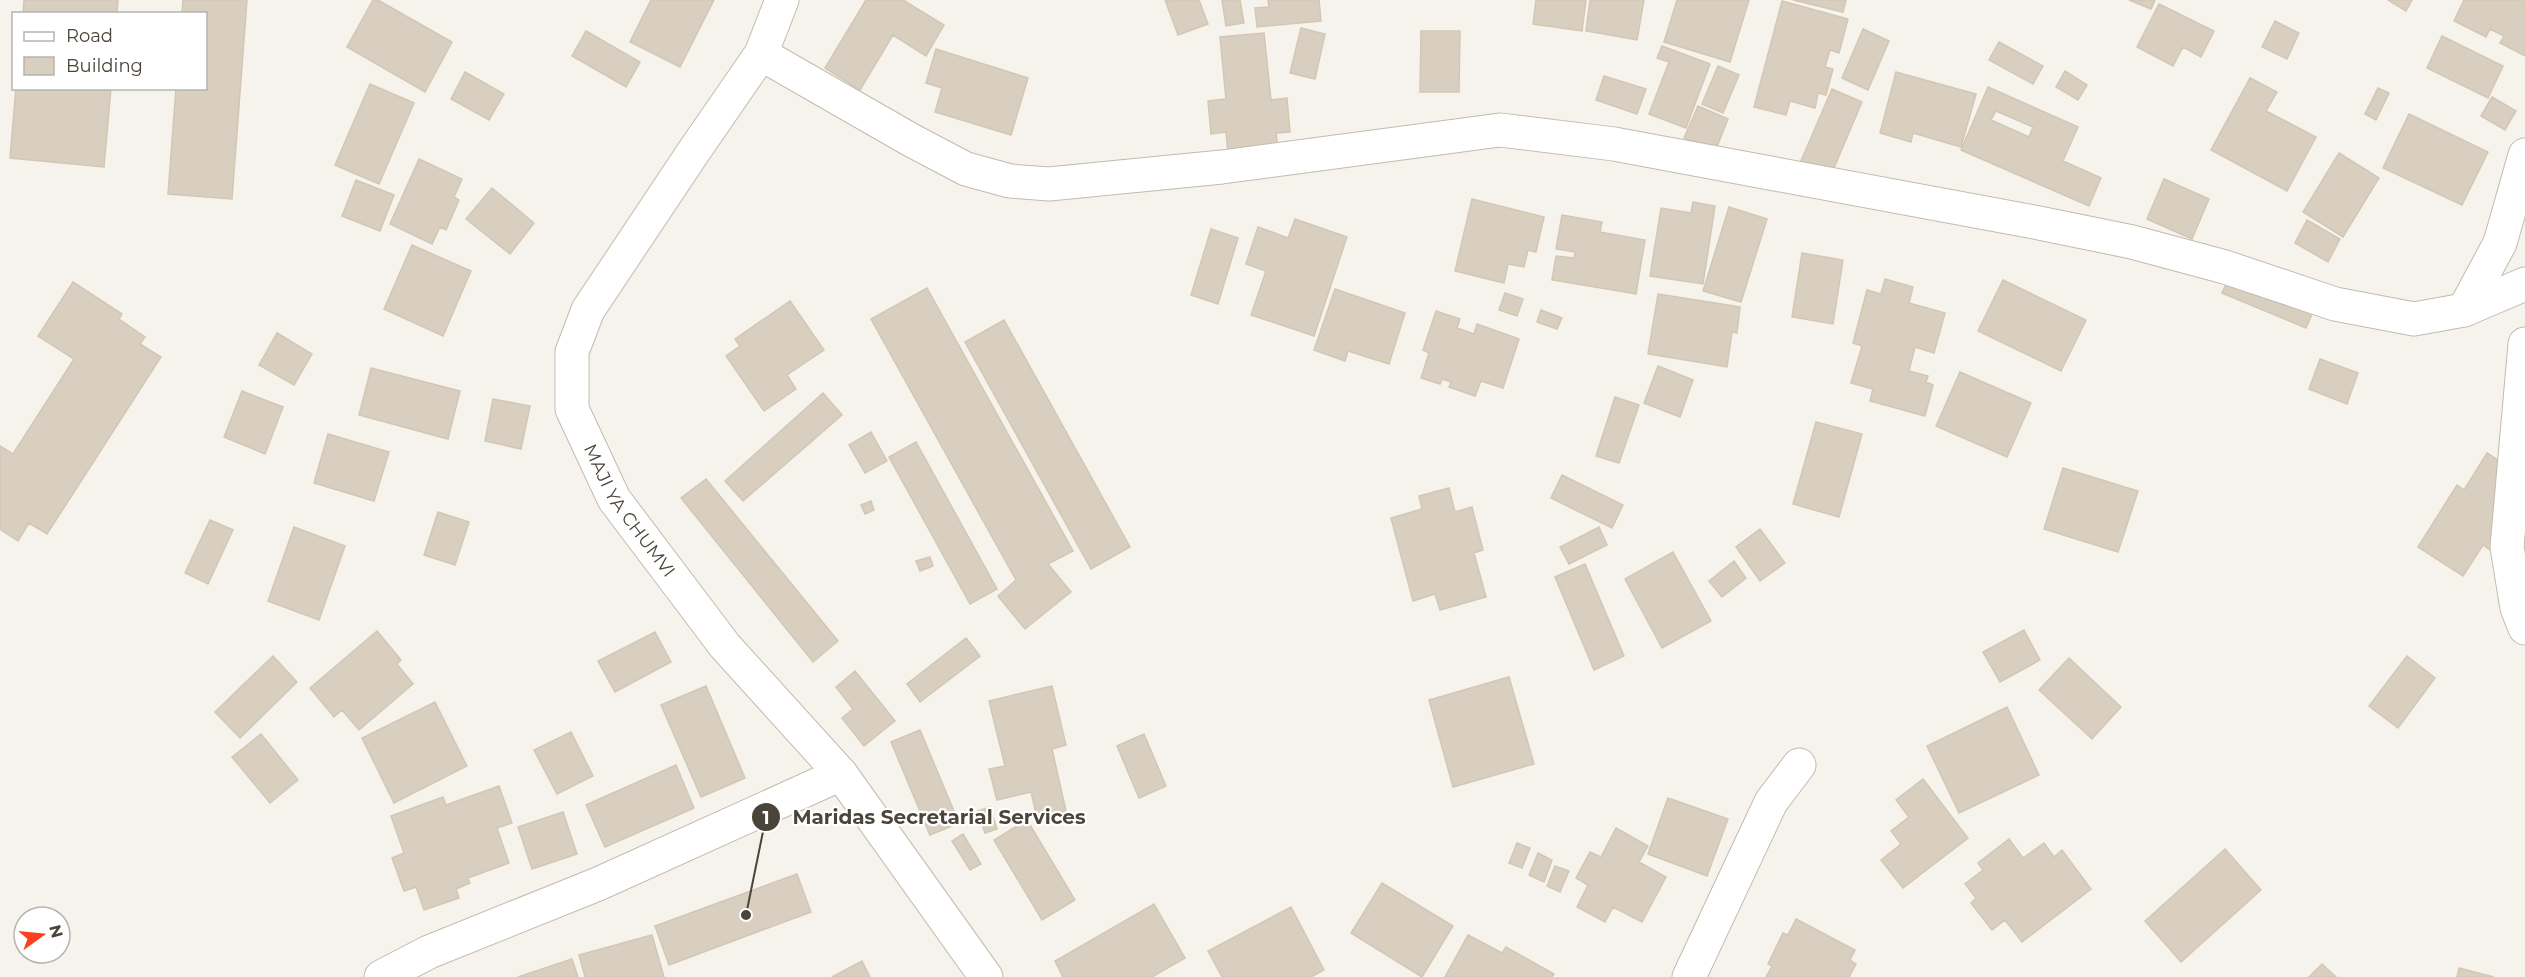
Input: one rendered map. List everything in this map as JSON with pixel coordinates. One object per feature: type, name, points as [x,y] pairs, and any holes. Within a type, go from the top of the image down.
[{"type":"street","name":"MAJI YA CHUMVI","points":[[782,0],[762,54],[588,310],[572,352],[572,409],[614,499],[725,646],[841,774],[986,977]]},
{"type":"street","points":[[762,54],[966,169],[1010,181],[1049,184],[1211,169],[1500,130],[1614,144],[2132,242],[2225,267],[2335,304],[2414,319],[2464,310],[2525,285]]},
{"type":"street","points":[[2464,310],[2500,243],[2525,155]]},
{"type":"street","points":[[2525,344],[2508,547],[2517,608],[2525,628]]},
{"type":"street","points":[[1689,977],[1771,802],[1799,765]]},
{"type":"street","points":[[381,977],[429,952],[598,884],[841,774]]},
{"type":"building","points":[[24,0],[118,0],[117,12],[23,12]]},
{"type":"building","points":[[183,0],[247,0],[232,199],[168,194],[176,90],[207,90],[207,12],[182,12]]},
{"type":"building","points":[[373,0],[378,0],[452,42],[425,92],[347,47]]},
{"type":"building","points":[[651,0],[714,0],[680,67],[630,42]]},
{"type":"building","points":[[866,0],[903,0],[944,25],[926,56],[893,35],[860,90],[825,68]]},
{"type":"building","points":[[1165,0],[1199,0],[1208,24],[1178,35]]},
{"type":"building","points":[[1222,0],[1240,0],[1244,23],[1226,26]]},
{"type":"building","points":[[1268,0],[1319,0],[1321,21],[1257,27],[1255,8],[1269,7]]},
{"type":"building","points":[[1536,0],[1586,0],[1582,31],[1533,24]]},
{"type":"building","points":[[1590,0],[1644,0],[1637,40],[1586,31]]},
{"type":"building","points":[[1677,0],[1749,0],[1730,62],[1664,42]]},
{"type":"building","points":[[1793,0],[1846,0],[1843,12]]},
{"type":"building","points":[[2129,0],[2155,0],[2151,9]]},
{"type":"building","points":[[2388,0],[2412,0],[2406,11]]},
{"type":"building","points":[[2464,0],[2525,0],[2525,56],[2500,43],[2504,36],[2490,29],[2486,37],[2454,21]]},
{"type":"building","points":[[1782,1],[1848,19],[1839,53],[1830,50],[1825,67],[1833,69],[1826,95],[1818,93],[1815,108],[1790,101],[1786,115],[1754,107]]},
{"type":"building","points":[[2159,4],[2214,31],[2201,57],[2183,47],[2173,66],[2137,47]]},
{"type":"building","points":[[2275,21],[2299,33],[2287,59],[2262,47]]},
{"type":"building","points":[[1301,28],[1325,34],[1315,79],[1290,73]]},
{"type":"building","points":[[1863,29],[1889,41],[1868,90],[1842,78]]},
{"type":"building","points":[[586,31],[640,62],[626,87],[572,56]]},
{"type":"building","points":[[1421,31],[1460,31],[1459,92],[1420,92]]},
{"type":"building","points":[[1264,33],[1271,100],[1287,98],[1290,132],[1276,133],[1278,148],[1228,153],[1226,132],[1211,134],[1208,101],[1226,99],[1220,37]]},
{"type":"building","points":[[2442,36],[2503,66],[2488,98],[2427,68]]},
{"type":"building","points":[[1999,42],[2043,66],[2033,84],[1989,60]]},
{"type":"building","points":[[1662,46],[1710,64],[1686,128],[1649,114],[1669,62],[1657,58]]},
{"type":"building","points":[[936,49],[1028,78],[1011,135],[935,112],[942,88],[926,83]]},
{"type":"building","points":[[1718,66],[1739,75],[1723,113],[1702,104]]},
{"type":"building","points":[[2065,71],[2087,85],[2078,100],[2056,87]]},
{"type":"building","points":[[465,72],[504,94],[489,120],[451,99]]},
{"type":"building","points":[[1896,72],[1976,94],[1961,147],[1913,133],[1911,142],[1880,133]]},
{"type":"building","points":[[1604,76],[1646,89],[1637,114],[1596,100]]},
{"type":"building","points":[[2250,78],[2277,92],[2266,111],[2316,137],[2287,191],[2211,150]]},
{"type":"building","points":[[370,84],[414,103],[379,184],[335,165]]},
{"type":"building","points":[[1988,87],[2078,127],[2063,161],[2101,178],[2089,206],[1961,150]],"holes":[[[1996,111],[2033,127],[2029,137],[1991,120]]]},
{"type":"building","points":[[2378,88],[2389,93],[2376,120],[2365,114]]},
{"type":"building","points":[[1832,89],[1862,102],[1831,175],[1801,161]]},
{"type":"building","points":[[16,90],[111,90],[104,167],[10,158]]},
{"type":"building","points":[[2492,97],[2516,111],[2505,130],[2481,116]]},
{"type":"building","points":[[1698,106],[1728,119],[1715,152],[1684,138]]},
{"type":"building","points":[[2409,114],[2488,152],[2462,205],[2383,168]]},
{"type":"building","points":[[2339,153],[2379,178],[2343,237],[2303,212]]},
{"type":"building","points":[[419,159],[462,179],[454,197],[459,200],[446,230],[440,227],[432,244],[390,224]]},
{"type":"building","points":[[2164,179],[2209,199],[2192,239],[2147,219]]},
{"type":"building","points":[[356,180],[394,195],[380,231],[342,216]]},
{"type":"building","points":[[492,188],[534,223],[510,254],[466,219]]},
{"type":"building","points":[[1472,199],[1544,217],[1536,252],[1528,250],[1524,267],[1508,264],[1504,283],[1455,271]]},
{"type":"building","points":[[1693,202],[1715,206],[1703,284],[1650,276],[1661,208],[1691,213]]},
{"type":"building","points":[[1729,207],[1767,219],[1741,302],[1703,291]]},
{"type":"building","points":[[1562,215],[1602,222],[1600,232],[1645,240],[1636,294],[1552,280],[1556,256],[1574,258],[1575,252],[1556,249]]},
{"type":"building","points":[[1295,219],[1347,237],[1314,336],[1251,315],[1266,271],[1246,264],[1258,227],[1288,238]]},
{"type":"building","points":[[2307,220],[2340,239],[2328,262],[2295,243]]},
{"type":"building","points":[[1211,229],[1238,238],[1218,304],[1191,295]]},
{"type":"building","points":[[412,245],[471,271],[443,336],[384,309]]},
{"type":"building","points":[[1802,253],[1843,260],[1833,324],[1792,317]]},
{"type":"building","points":[[2233,267],[2317,303],[2306,328],[2222,293]]},
{"type":"building","points":[[1885,279],[1913,287],[1909,303],[1945,313],[1934,353],[1915,347],[1909,371],[1928,376],[1926,382],[1933,385],[1925,416],[1870,401],[1873,389],[1851,383],[1862,346],[1853,343],[1867,290],[1881,294]]},
{"type":"building","points":[[2003,280],[2086,320],[2061,371],[1978,331]]},
{"type":"building","points":[[73,282],[122,314],[119,319],[145,337],[140,344],[161,357],[47,534],[29,523],[18,541],[0,529],[0,446],[13,454],[74,359],[38,336]]},
{"type":"building","points":[[927,288],[1073,551],[1048,564],[1071,592],[1025,629],[998,596],[1016,580],[871,319]]},
{"type":"building","points":[[1335,289],[1405,313],[1389,364],[1348,351],[1345,361],[1314,350]]},
{"type":"building","points":[[1505,293],[1523,299],[1517,316],[1499,310]]},
{"type":"building","points":[[1658,294],[1740,307],[1737,333],[1732,332],[1727,367],[1648,354]]},
{"type":"building","points":[[790,301],[824,350],[787,375],[796,389],[764,411],[726,356],[740,346],[735,339]]},
{"type":"building","points":[[1541,310],[1562,318],[1557,329],[1537,322]]},
{"type":"building","points":[[1436,311],[1460,319],[1457,328],[1474,334],[1477,324],[1519,339],[1503,388],[1481,381],[1475,396],[1449,387],[1451,382],[1442,379],[1440,384],[1421,378],[1429,353],[1423,350]]},
{"type":"building","points":[[1004,320],[1130,547],[1091,569],[965,342]]},
{"type":"building","points":[[277,333],[312,354],[294,385],[259,365]]},
{"type":"building","points":[[2320,359],[2358,373],[2347,404],[2309,389]]},
{"type":"building","points":[[1658,366],[1693,380],[1680,417],[1644,403]]},
{"type":"building","points":[[371,368],[460,391],[448,439],[359,415]]},
{"type":"building","points":[[1960,372],[2031,403],[2007,457],[1936,426]]},
{"type":"building","points":[[242,391],[283,407],[265,454],[224,437]]},
{"type":"building","points":[[823,393],[842,415],[743,501],[725,481]]},
{"type":"building","points":[[1615,397],[1639,405],[1619,463],[1596,456]]},
{"type":"building","points":[[493,399],[530,406],[521,449],[485,441]]},
{"type":"building","points":[[1816,422],[1862,434],[1839,517],[1793,504]]},
{"type":"building","points":[[871,432],[887,461],[865,473],[849,445]]},
{"type":"building","points":[[328,434],[389,452],[374,501],[314,483]]},
{"type":"building","points":[[916,442],[997,589],[970,604],[889,457]]},
{"type":"building","points":[[2487,453],[2518,473],[2496,554],[2483,545],[2463,576],[2418,547],[2457,485],[2464,490]]},
{"type":"building","points":[[2063,468],[2138,491],[2118,552],[2044,529]]},
{"type":"building","points":[[1562,475],[1623,505],[1612,528],[1551,498]]},
{"type":"building","points":[[706,479],[838,641],[813,662],[681,498]]},
{"type":"building","points":[[1449,488],[1455,512],[1472,507],[1483,550],[1474,553],[1486,597],[1440,610],[1435,594],[1413,601],[1391,518],[1422,509],[1419,496]]},
{"type":"building","points":[[871,501],[874,510],[865,514],[861,505]]},
{"type":"building","points":[[438,512],[469,522],[455,565],[424,555]]},
{"type":"building","points":[[210,520],[233,530],[208,584],[185,573]]},
{"type":"building","points":[[294,527],[345,546],[319,620],[268,601]]},
{"type":"building","points":[[1599,527],[1607,545],[1569,564],[1560,547]]},
{"type":"building","points":[[1760,529],[1785,563],[1760,581],[1736,547]]},
{"type":"building","points":[[1673,552],[1711,621],[1662,648],[1625,579]]},
{"type":"building","points":[[930,557],[933,566],[920,571],[916,561]]},
{"type":"building","points":[[1734,561],[1746,578],[1722,597],[1709,581]]},
{"type":"building","points":[[1585,564],[1624,656],[1594,670],[1555,577]]},
{"type":"building","points":[[2024,630],[2040,660],[2000,682],[1983,652]]},
{"type":"building","points":[[377,631],[401,660],[397,664],[413,684],[359,730],[342,710],[334,717],[310,688]]},
{"type":"building","points":[[655,632],[671,662],[615,692],[598,661]]},
{"type":"building","points":[[966,638],[980,656],[920,702],[907,684]]},
{"type":"building","points":[[273,656],[297,682],[240,738],[215,712]]},
{"type":"building","points":[[2407,656],[2435,678],[2398,728],[2369,706]]},
{"type":"building","points":[[2069,658],[2121,707],[2092,739],[2039,690]]},
{"type":"building","points":[[855,671],[895,721],[864,746],[842,718],[853,709],[836,687]]},
{"type":"building","points":[[1509,677],[1534,764],[1453,787],[1429,700]]},
{"type":"building","points":[[706,686],[745,778],[701,797],[661,705]]},
{"type":"building","points":[[1052,686],[1066,745],[1052,749],[1066,811],[1037,818],[1031,792],[997,800],[989,769],[1005,766],[989,701]]},
{"type":"building","points":[[435,702],[467,766],[394,803],[362,738]]},
{"type":"building","points":[[2007,707],[2039,775],[1959,813],[1927,746]]},
{"type":"building","points":[[920,730],[959,823],[930,835],[891,742]]},
{"type":"building","points":[[571,732],[593,776],[557,794],[534,750]]},
{"type":"building","points":[[261,734],[298,780],[270,803],[232,757]]},
{"type":"building","points":[[1144,734],[1166,786],[1139,798],[1117,746]]},
{"type":"building","points":[[676,765],[694,808],[605,847],[586,805]]},
{"type":"building","points":[[1923,779],[1968,838],[1903,888],[1881,860],[1901,844],[1891,831],[1909,817],[1896,800]]},
{"type":"building","points":[[499,786],[512,823],[497,828],[509,863],[468,878],[470,883],[456,889],[459,898],[424,910],[416,887],[404,891],[392,858],[404,853],[391,816],[443,797],[446,805]]},
{"type":"building","points":[[1668,798],[1728,819],[1707,876],[1648,854]]},
{"type":"building","points":[[990,807],[997,829],[985,833],[978,811]]},
{"type":"building","points":[[563,812],[577,854],[532,869],[518,827]]},
{"type":"building","points":[[1027,820],[1075,900],[1042,920],[994,840]]},
{"type":"building","points":[[1616,828],[1648,846],[1639,862],[1666,877],[1642,922],[1613,907],[1605,922],[1577,907],[1588,885],[1576,878],[1590,852],[1601,857]]},
{"type":"building","points":[[963,834],[981,864],[970,870],[952,841]]},
{"type":"building","points":[[2009,839],[2023,858],[2044,843],[2054,857],[2062,850],[2091,889],[2022,942],[2005,920],[1992,930],[1971,903],[1976,898],[1965,884],[1983,870],[1978,863]]},
{"type":"building","points":[[1517,843],[1530,848],[1522,868],[1509,863]]},
{"type":"building","points":[[2225,849],[2261,890],[2181,962],[2145,921]]},
{"type":"building","points":[[1538,853],[1552,860],[1544,882],[1529,875]]},
{"type":"building","points":[[1555,866],[1569,871],[1560,892],[1547,886]]},
{"type":"building","points":[[797,874],[811,912],[669,965],[655,926]]},
{"type":"building","points":[[1382,883],[1453,926],[1422,977],[1351,933]]},
{"type":"building","points":[[1154,904],[1185,958],[1152,977],[1063,977],[1055,961]]},
{"type":"building","points":[[1291,907],[1324,970],[1311,977],[1222,977],[1208,951]]},
{"type":"building","points":[[1796,919],[1855,950],[1850,960],[1856,964],[1849,977],[1766,977],[1772,966],[1768,964],[1783,933],[1788,935]]},
{"type":"building","points":[[652,935],[664,977],[585,977],[579,955]]},
{"type":"building","points":[[1468,935],[1502,953],[1506,947],[1554,974],[1552,977],[1445,977]]},
{"type":"building","points":[[572,959],[578,977],[518,977]]},
{"type":"building","points":[[862,961],[870,977],[832,977]]},
{"type":"building","points":[[2322,964],[2336,977],[2309,977]]},
{"type":"building","points":[[2459,968],[2494,977],[2457,977]]},
{"type":"place","name":"Maridas Secretarial Services","points":[[746,915]]}]
